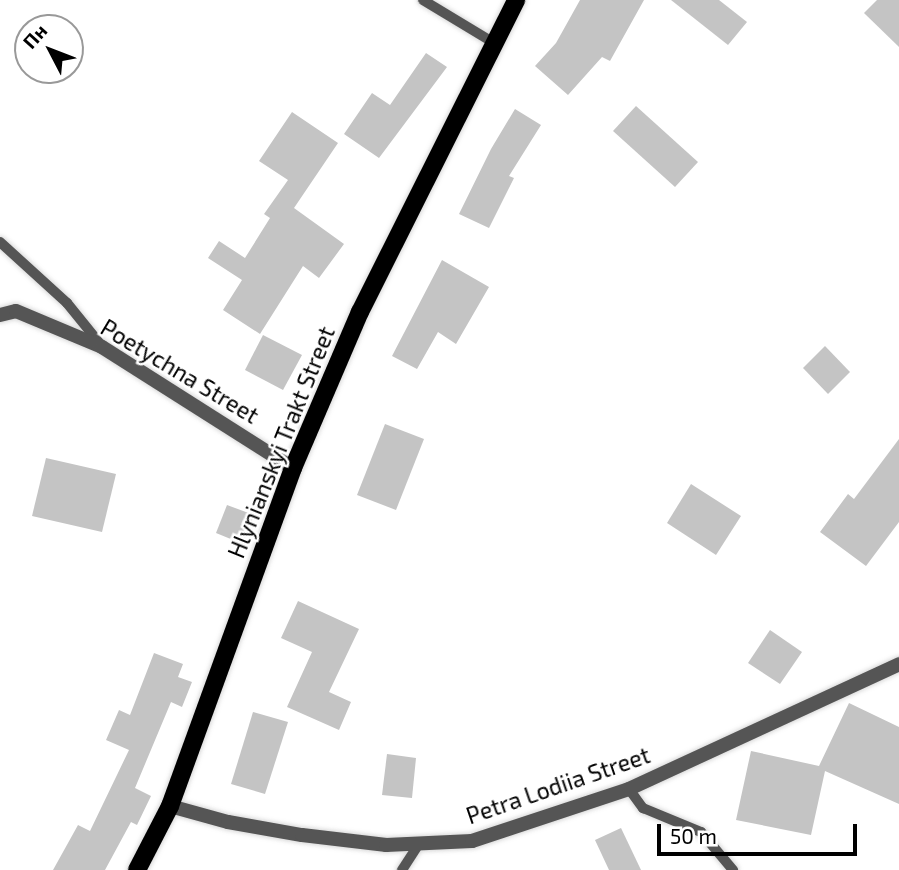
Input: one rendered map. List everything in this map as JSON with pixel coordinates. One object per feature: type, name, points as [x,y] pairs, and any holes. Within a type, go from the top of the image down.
[{"type":"main road","name":"Hlynianskyi Trakt Street","points":[[137,870],[170,806],[293,468],[360,312],[516,0]]},
{"type":"street","name":"Poetychna Street","points":[[0,301],[16,312],[102,347],[293,468]]},
{"type":"street","points":[[0,315],[16,312]]},
{"type":"street","name":"Petra Lodiia Street","points":[[170,806],[228,822],[302,835],[418,845],[472,841],[629,789],[899,664]]},
{"type":"lane","points":[[423,0],[494,43]]},
{"type":"lane","points":[[0,242],[67,303],[102,347]]},
{"type":"lane","points":[[629,789],[643,808],[701,832],[733,870]]},
{"type":"lane","points":[[402,870],[418,845]]},
{"type":"building","points":[[580,0],[644,0],[610,61],[602,57],[568,95],[535,66],[556,43]]},
{"type":"building","points":[[671,0],[719,0],[747,22],[728,45]]},
{"type":"building","points":[[877,0],[899,0],[899,47],[864,13]]},
{"type":"building","points":[[426,53],[447,67],[379,158],[344,134],[372,93],[390,105]]},
{"type":"building","points":[[636,106],[698,162],[675,187],[613,131]]},
{"type":"building","points":[[515,109],[541,125],[509,176],[514,178],[489,228],[459,214],[491,149]]},
{"type":"building","points":[[292,112],[338,143],[294,208],[344,244],[319,278],[303,266],[260,334],[223,310],[242,280],[208,258],[219,241],[245,258],[270,218],[264,214],[288,180],[259,161]]},
{"type":"building","points":[[442,260],[489,287],[456,344],[438,332],[417,369],[392,356]]},
{"type":"building","points":[[263,335],[302,355],[283,390],[245,370]]},
{"type":"building","points":[[825,346],[850,372],[828,394],[803,368]]},
{"type":"building","points":[[385,424],[424,439],[396,510],[357,495]]},
{"type":"building","points":[[899,439],[899,522],[866,566],[820,532],[848,494],[854,499]]},
{"type":"building","points":[[46,458],[116,474],[102,532],[32,516]]},
{"type":"building","points":[[691,484],[741,516],[716,555],[667,523]]},
{"type":"building","points":[[227,505],[254,515],[243,544],[216,533]]},
{"type":"building","points":[[298,601],[359,629],[329,692],[351,702],[339,730],[287,707],[312,652],[281,638]]},
{"type":"building","points":[[770,630],[802,652],[780,684],[748,663]]},
{"type":"building","points":[[154,653],[183,664],[178,677],[192,682],[182,707],[171,702],[135,788],[151,796],[137,825],[131,822],[105,870],[53,870],[78,825],[90,831],[129,750],[106,740],[119,710],[130,715]]},
{"type":"building","points":[[849,703],[899,727],[899,804],[825,771],[811,835],[736,820],[751,751],[819,766]]},
{"type":"building","points":[[253,712],[288,722],[265,794],[231,784]]},
{"type":"building","points":[[387,754],[416,758],[412,798],[382,795]]},
{"type":"building","points":[[621,828],[641,870],[609,870],[595,840]]}]
